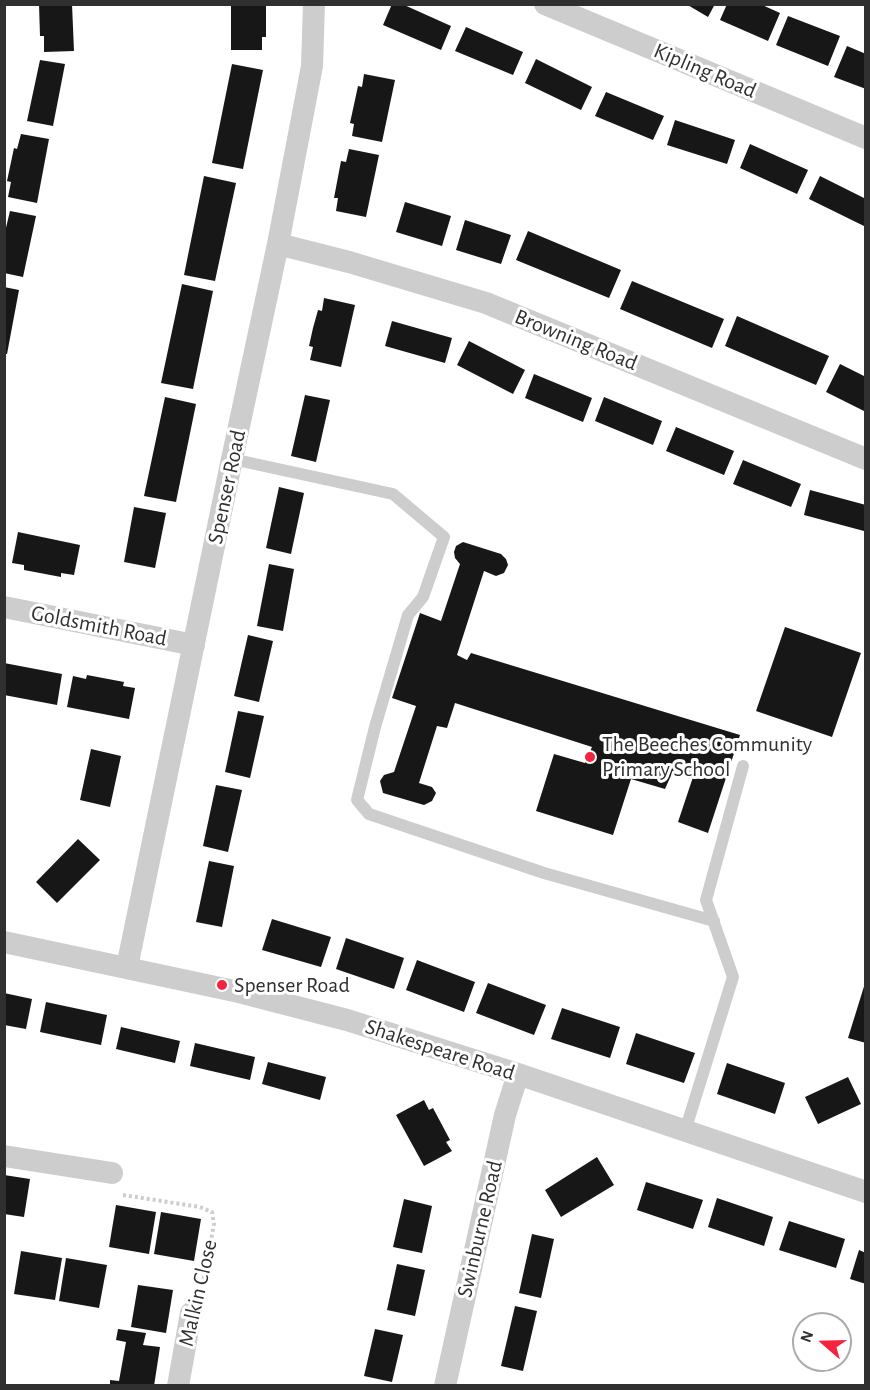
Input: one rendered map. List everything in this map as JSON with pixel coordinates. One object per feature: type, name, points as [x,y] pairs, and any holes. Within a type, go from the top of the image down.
[{"type":"street","name":"Spenser Road","points":[[127,967],[279,244],[310,76],[314,37],[314,4]]},
{"type":"street","name":"Kipling Road","points":[[552,6],[866,138]]},
{"type":"street","name":"Browning Road","points":[[279,244],[349,262],[486,303],[866,459]]},
{"type":"street","name":"Goldsmith Road","points":[[4,607],[194,645]]},
{"type":"street","name":"Shakespeare Road","points":[[4,942],[239,992],[347,1020],[518,1074],[866,1192]]},
{"type":"street","name":"Swinburne Road","points":[[445,1386],[505,1115],[518,1074]]},
{"type":"street","points":[[4,1156],[112,1173]]},
{"type":"street","name":"Malkin Close","points":[[178,1386],[191,1313]]},
{"type":"lane","points":[[232,459],[393,494],[444,537],[423,597],[408,615],[377,719],[357,800],[369,813],[544,873],[714,921]]},
{"type":"lane","points":[[685,1131],[733,977],[706,900],[743,765]]},
{"type":"path","name":"Malkin Close","points":[[112,1173],[118,1195],[200,1207],[212,1212],[214,1224],[202,1290],[191,1313]]},
{"type":"building","points":[[39,4],[72,4],[74,51],[44,52],[44,36],[40,36]]},
{"type":"building","points":[[231,4],[266,4],[266,37],[262,37],[262,50],[231,50]]},
{"type":"building","points":[[392,4],[402,4],[451,26],[441,50],[383,25]]},
{"type":"building","points":[[686,4],[715,4],[708,17]]},
{"type":"building","points":[[727,4],[760,4],[780,13],[768,41],[720,20]]},
{"type":"building","points":[[788,16],[840,36],[828,66],[776,45]]},
{"type":"building","points":[[466,27],[523,52],[513,75],[455,51]]},
{"type":"building","points":[[847,46],[866,54],[866,89],[834,77]]},
{"type":"building","points":[[536,59],[592,87],[581,110],[525,83]]},
{"type":"building","points":[[40,60],[65,64],[53,126],[27,121]]},
{"type":"building","points":[[232,64],[263,70],[243,169],[212,163]]},
{"type":"building","points":[[364,74],[395,80],[382,142],[352,136],[354,124],[350,123],[358,86],[362,87]]},
{"type":"building","points":[[606,92],[664,116],[653,140],[595,116]]},
{"type":"building","points":[[675,120],[735,140],[727,164],[667,145]]},
{"type":"building","points":[[21,134],[49,139],[37,203],[8,197],[11,182],[7,181],[14,148],[17,149]]},
{"type":"building","points":[[750,144],[808,170],[797,194],[740,168]]},
{"type":"building","points":[[349,149],[379,155],[366,217],[336,211],[338,198],[334,198],[341,161],[346,162]]},
{"type":"building","points":[[204,176],[236,183],[215,281],[184,275]]},
{"type":"building","points":[[820,176],[866,199],[866,227],[809,199]]},
{"type":"building","points":[[405,202],[451,216],[442,246],[396,232]]},
{"type":"building","points":[[10,211],[36,216],[23,277],[4,273],[4,236]]},
{"type":"building","points":[[465,220],[511,235],[501,264],[456,250]]},
{"type":"building","points":[[528,231],[621,270],[609,298],[516,260]]},
{"type":"building","points":[[632,281],[724,319],[712,348],[620,309]]},
{"type":"building","points":[[182,284],[213,291],[193,389],[161,383]]},
{"type":"building","points":[[4,287],[19,290],[7,354],[4,354]]},
{"type":"building","points":[[324,298],[355,305],[341,367],[310,360],[313,347],[309,346],[313,328],[318,310],[322,311]]},
{"type":"building","points":[[737,316],[829,356],[816,385],[725,346]]},
{"type":"building","points":[[392,321],[452,338],[445,363],[385,346]]},
{"type":"building","points":[[469,341],[525,370],[513,394],[457,365]]},
{"type":"building","points":[[840,364],[866,377],[866,412],[826,392]]},
{"type":"building","points":[[534,374],[592,398],[583,422],[525,398]]},
{"type":"building","points":[[305,395],[330,400],[316,462],[291,456]]},
{"type":"building","points":[[165,397],[196,404],[176,502],[144,496]]},
{"type":"building","points":[[604,397],[662,421],[653,445],[595,421]]},
{"type":"building","points":[[676,427],[734,451],[724,475],[666,451]]},
{"type":"building","points":[[743,460],[801,484],[791,507],[733,484]]},
{"type":"building","points":[[279,487],[304,493],[291,554],[266,548]]},
{"type":"building","points":[[810,490],[866,505],[864,531],[804,515]]},
{"type":"building","points":[[134,507],[166,513],[155,568],[124,562]]},
{"type":"building","points":[[18,532],[80,545],[74,575],[61,573],[61,577],[24,570],[24,565],[12,563]]},
{"type":"building","points":[[463,542],[501,554],[508,565],[504,573],[496,576],[484,571],[457,655],[467,660],[471,653],[740,735],[708,833],[678,822],[693,777],[673,771],[665,789],[631,779],[613,835],[536,811],[554,754],[585,763],[592,747],[455,703],[447,728],[437,726],[419,783],[432,787],[436,793],[432,801],[424,805],[383,793],[380,781],[384,775],[394,772],[416,706],[392,698],[420,613],[441,621],[460,564],[454,552],[456,546]]},
{"type":"building","points":[[269,564],[294,569],[283,631],[257,626]]},
{"type":"building","points":[[785,627],[861,653],[832,737],[756,711]]},
{"type":"building","points":[[248,635],[273,641],[259,702],[234,696]]},
{"type":"building","points":[[4,663],[62,674],[57,705],[4,695]]},
{"type":"building","points":[[87,675],[124,682],[123,686],[135,688],[129,719],[67,707],[73,676],[86,679]]},
{"type":"building","points":[[238,711],[264,716],[250,778],[225,772]]},
{"type":"building","points":[[91,749],[121,756],[110,807],[80,800]]},
{"type":"building","points":[[216,785],[242,790],[228,852],[203,846]]},
{"type":"building","points":[[78,839],[100,860],[57,903],[36,882]]},
{"type":"building","points":[[209,861],[234,866],[222,927],[196,922]]},
{"type":"building","points":[[272,919],[331,937],[321,967],[262,950]]},
{"type":"building","points":[[346,938],[404,958],[394,989],[336,969]]},
{"type":"building","points":[[417,960],[475,982],[464,1012],[406,990]]},
{"type":"building","points":[[866,980],[866,1043],[848,1038]]},
{"type":"building","points":[[488,983],[546,1005],[534,1035],[476,1013]]},
{"type":"building","points":[[4,993],[32,999],[26,1029],[4,1025]]},
{"type":"building","points":[[46,1002],[107,1015],[101,1045],[40,1032]]},
{"type":"building","points":[[562,1008],[620,1027],[610,1058],[551,1039]]},
{"type":"building","points":[[121,1027],[180,1041],[175,1063],[116,1049]]},
{"type":"building","points":[[636,1033],[695,1053],[684,1083],[626,1064]]},
{"type":"building","points":[[195,1043],[255,1057],[250,1080],[190,1066]]},
{"type":"building","points":[[268,1062],[326,1077],[320,1100],[262,1084]]},
{"type":"building","points":[[727,1063],[785,1083],[775,1114],[717,1094]]},
{"type":"building","points":[[848,1077],[861,1104],[818,1124],[805,1097]]},
{"type":"building","points":[[424,1100],[429,1110],[433,1108],[450,1140],[446,1142],[452,1151],[424,1166],[396,1115]]},
{"type":"building","points":[[597,1157],[614,1185],[561,1217],[545,1190]]},
{"type":"building","points":[[4,1175],[30,1179],[24,1217],[4,1214]]},
{"type":"building","points":[[646,1182],[703,1200],[693,1229],[637,1210]]},
{"type":"building","points":[[717,1198],[773,1217],[764,1246],[708,1227]]},
{"type":"building","points":[[404,1199],[432,1206],[422,1253],[393,1247]]},
{"type":"building","points":[[116,1205],[156,1212],[149,1254],[109,1247]]},
{"type":"building","points":[[161,1212],[201,1219],[194,1261],[154,1254]]},
{"type":"building","points":[[789,1221],[845,1239],[836,1268],[779,1250]]},
{"type":"building","points":[[532,1234],[554,1239],[541,1298],[519,1293]]},
{"type":"building","points":[[859,1250],[866,1253],[866,1284],[850,1279]]},
{"type":"building","points":[[21,1251],[62,1258],[55,1300],[14,1294]]},
{"type":"building","points":[[66,1258],[107,1265],[99,1308],[59,1301]]},
{"type":"building","points":[[397,1264],[425,1270],[415,1316],[387,1310]]},
{"type":"building","points":[[138,1285],[173,1290],[166,1333],[131,1327]]},
{"type":"building","points":[[515,1306],[537,1311],[523,1371],[501,1366]]},
{"type":"building","points":[[118,1329],[146,1333],[143,1345],[160,1347],[154,1386],[110,1386],[110,1380],[119,1381],[126,1342],[116,1340]]},
{"type":"building","points":[[375,1329],[403,1335],[392,1382],[364,1376]]},
{"type":"place","name":"The Beeches Community Primary School","points":[[590,757]]},
{"type":"place","name":"Spenser Road","points":[[222,985]]}]
